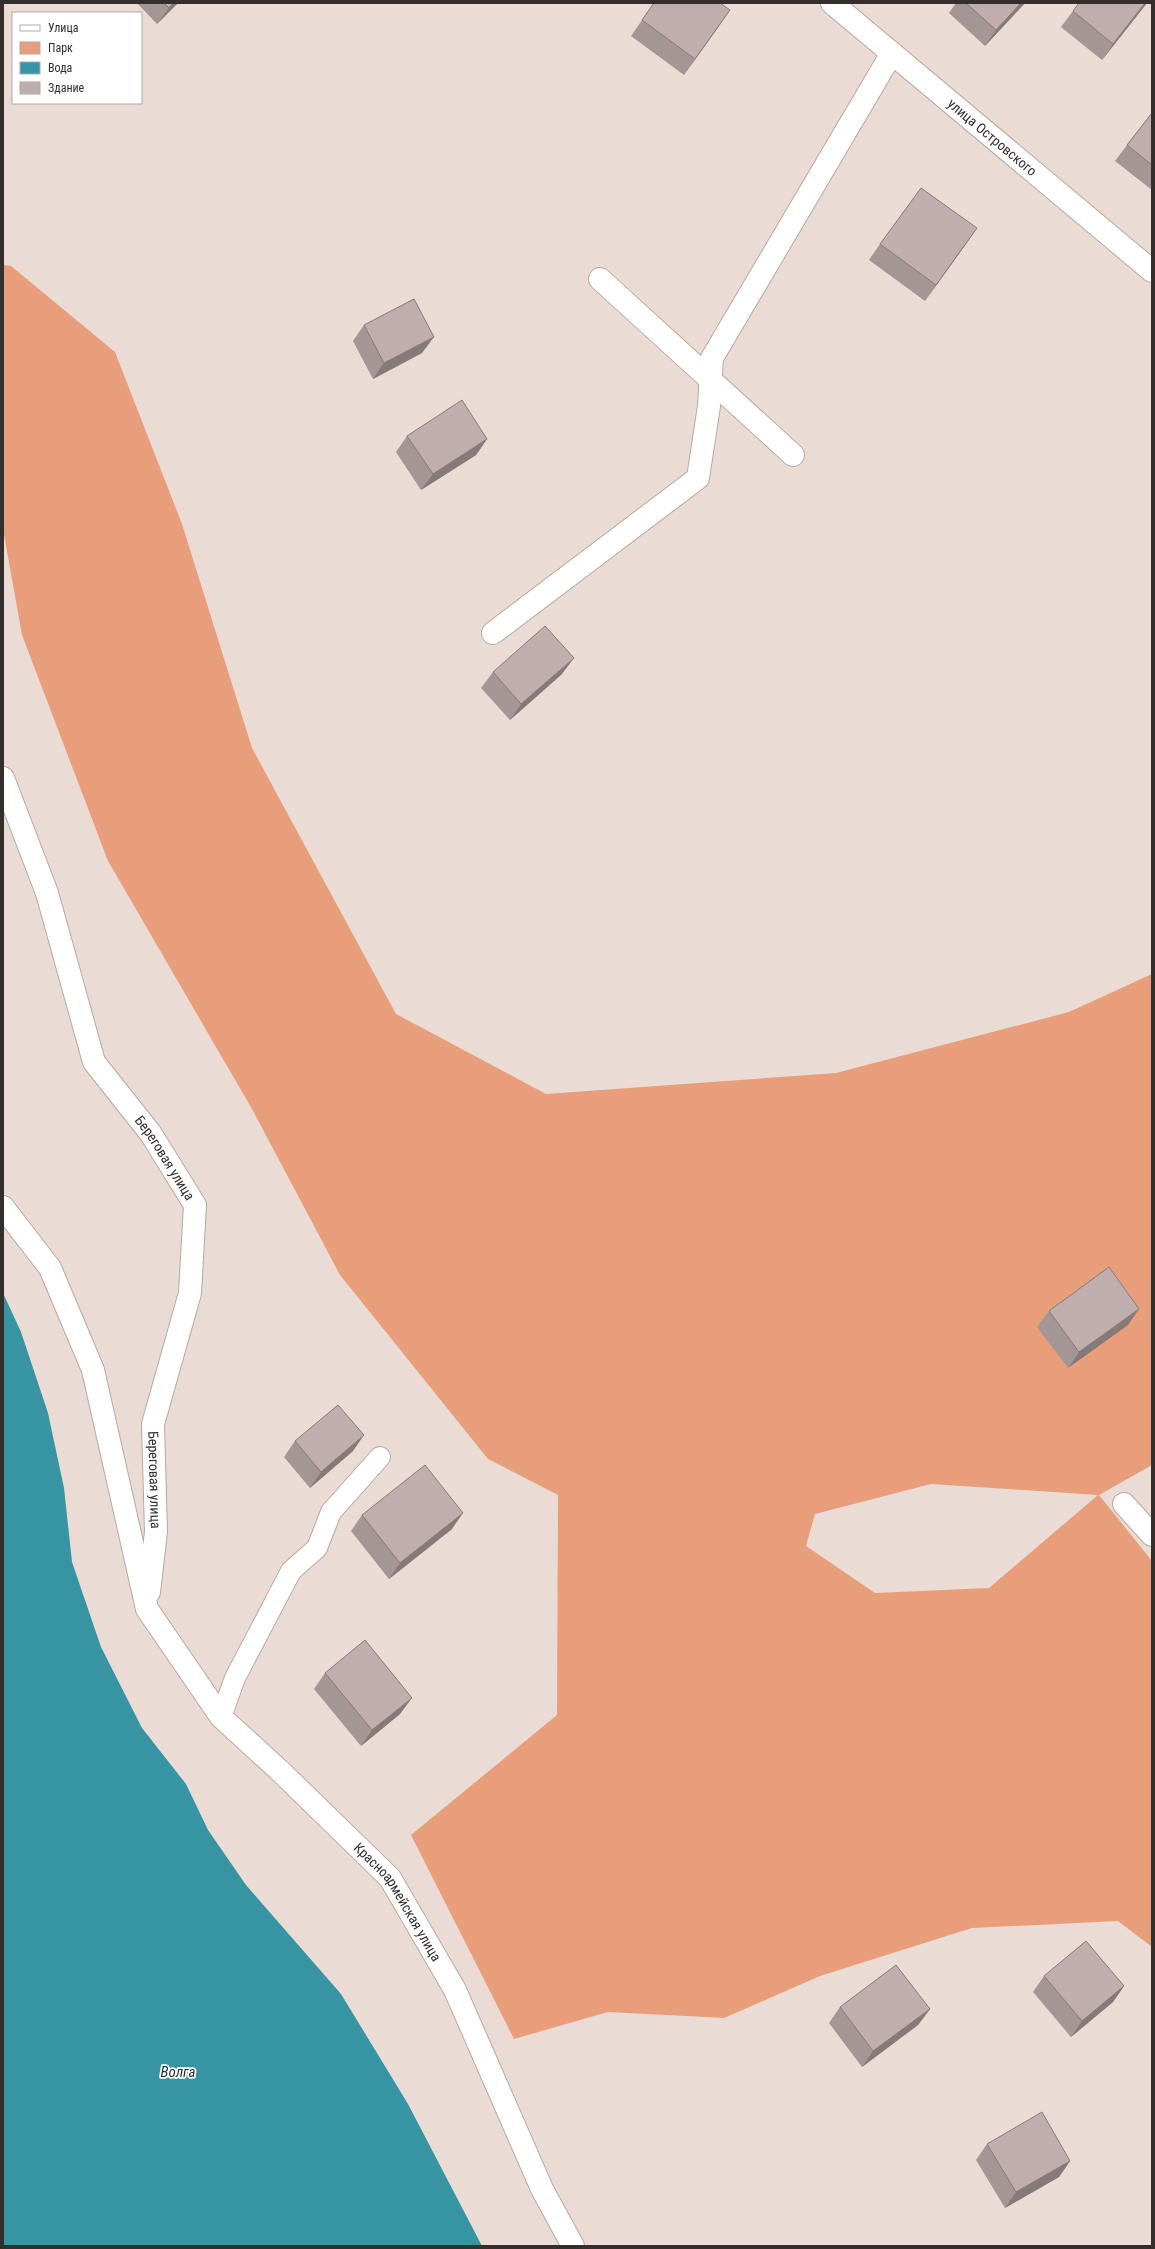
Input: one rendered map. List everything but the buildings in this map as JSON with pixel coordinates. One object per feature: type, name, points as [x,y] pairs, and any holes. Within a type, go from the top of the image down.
[{"type":"street","name":"улица Островского","points":[[832,3],[1152,271]]},
{"type":"street","points":[[494,633],[698,478],[709,406],[712,358],[892,54]]},
{"type":"street","points":[[600,279],[793,455]]},
{"type":"street","name":"Береговая улица","points":[[3,778],[47,893],[94,1062],[150,1134],[195,1205],[190,1292],[153,1424],[156,1532],[147,1609]]},
{"type":"street","points":[[3,1207],[50,1268],[93,1370],[147,1609]]},
{"type":"street","points":[[1124,1504],[1152,1535]]},
{"type":"street","name":"Красноармейская улица","points":[[147,1609],[221,1717],[279,1770],[390,1878],[455,1990],[542,2189],[573,2246]]},
{"type":"lane","points":[[221,1717],[235,1678],[291,1571],[317,1548],[331,1512],[380,1457]]},
{"type":"green space","points":[[3,265],[11,266],[115,352],[182,524],[252,748],[396,1014],[546,1094],[836,1073],[1069,1012],[1152,974],[1152,1465],[1099,1495],[1152,1561],[1152,1947],[1118,1921],[972,1928],[820,1976],[724,2018],[608,2012],[514,2039],[411,1835],[557,1715],[558,1495],[488,1459],[340,1275],[252,1109],[108,861],[22,635],[3,529]],"holes":[[[931,1484],[1098,1495],[989,1588],[875,1593],[806,1546],[815,1514]]]},
{"type":"water","name":"Волга","points":[[3,1293],[21,1332],[48,1413],[64,1488],[72,1562],[101,1647],[142,1728],[186,1784],[208,1830],[246,1885],[341,1994],[408,2104],[482,2246],[3,2246]]}]
